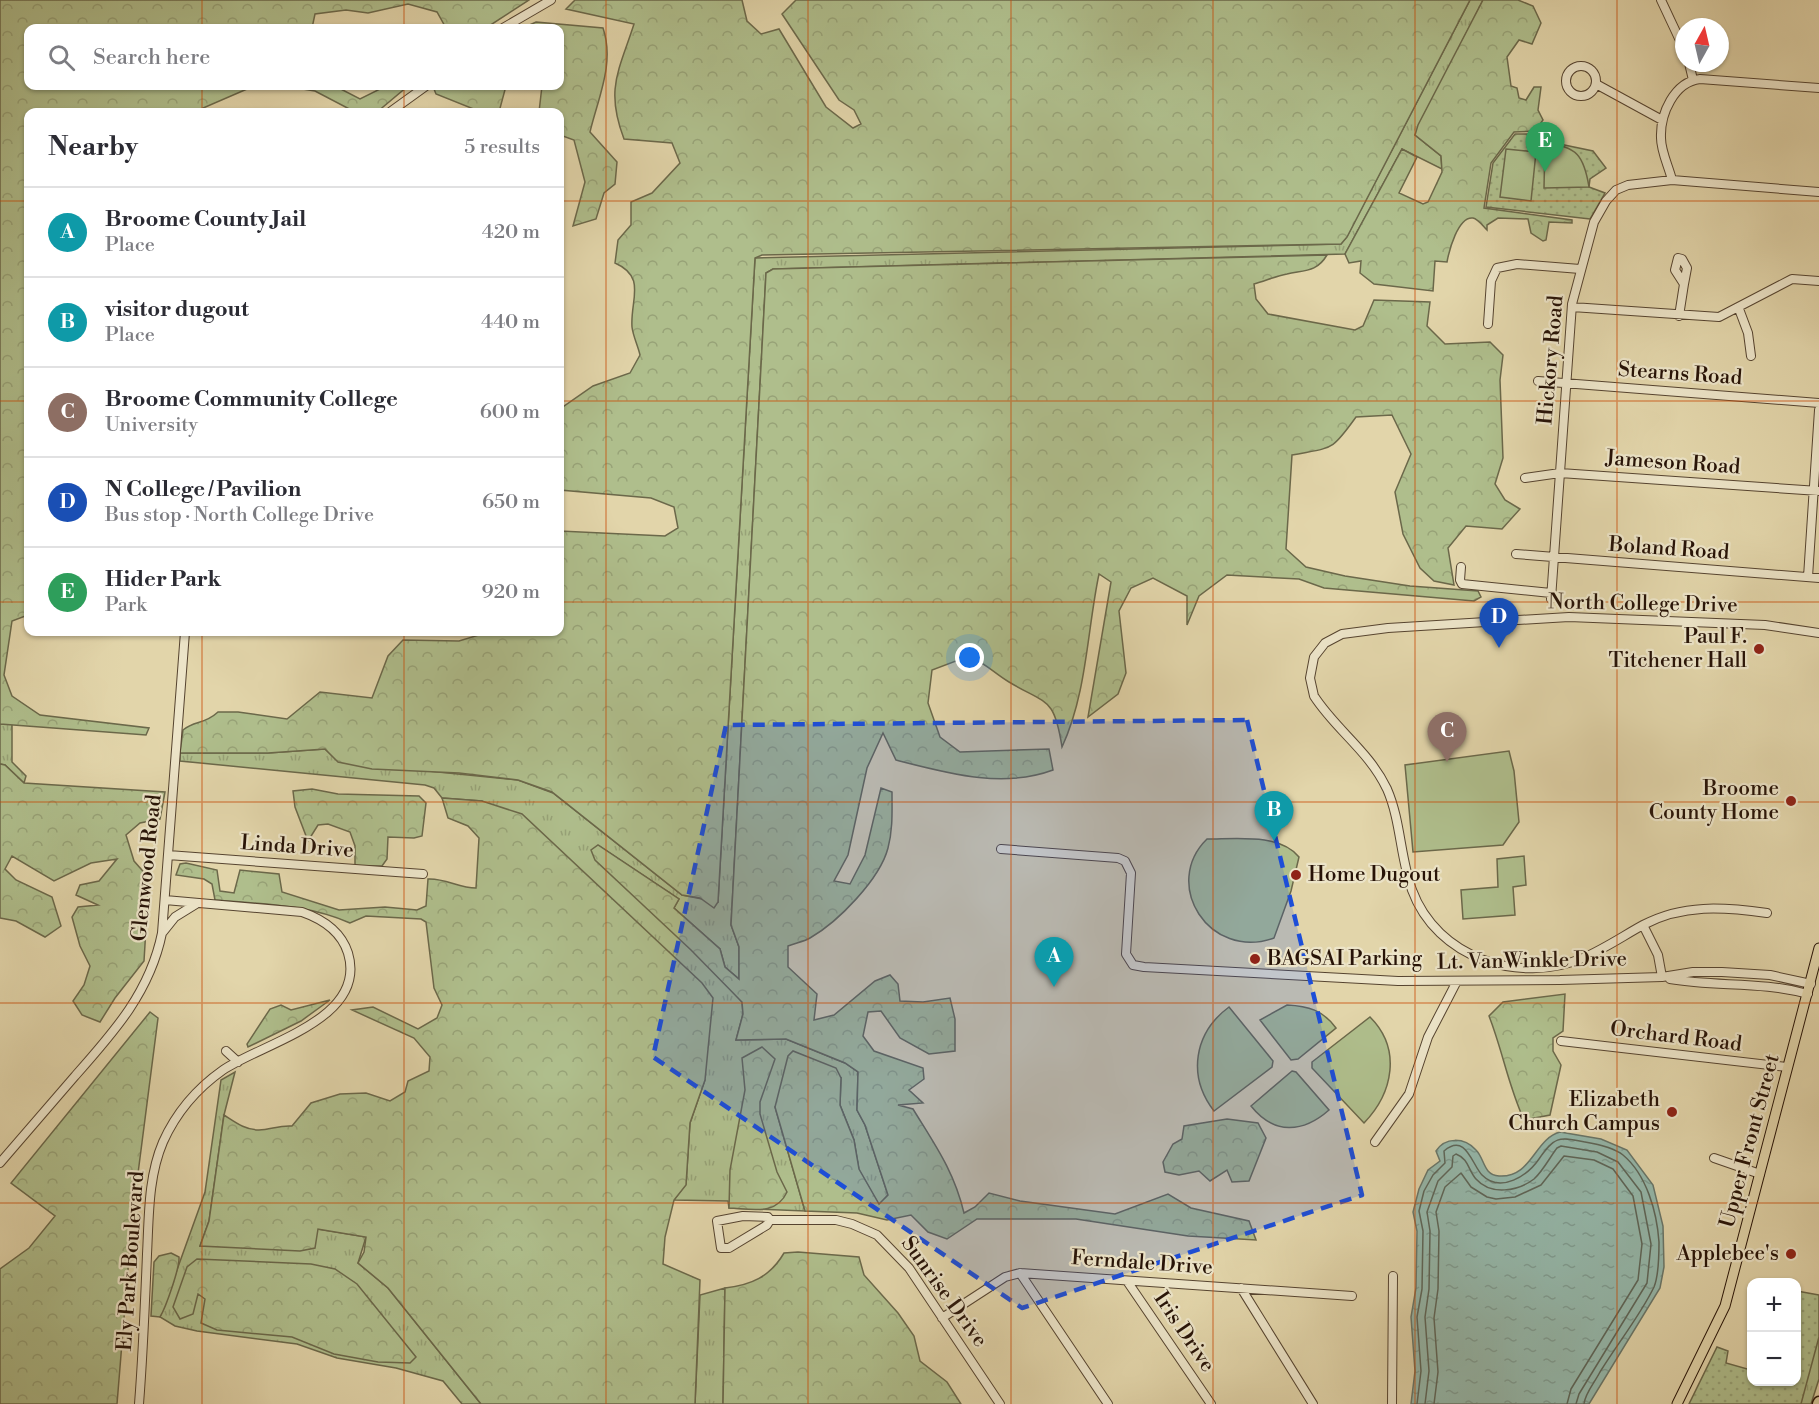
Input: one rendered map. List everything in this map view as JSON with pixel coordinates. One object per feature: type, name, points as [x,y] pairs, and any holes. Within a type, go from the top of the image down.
[{"type":"main road","name":"Upper Front Street","points":[[1677,1404],[1725,1306],[1819,948]]},
{"type":"street","points":[[509,24],[551,0]]},
{"type":"street","points":[[1662,1],[1675,29]]},
{"type":"street","points":[[1691,72],[1693,80]]},
{"type":"street","points":[[1672,180],[1661,138],[1662,120],[1675,93],[1686,82],[1693,80],[1819,88]]},
{"type":"street","points":[[1596,84],[1662,120]]},
{"type":"street","points":[[396,108],[420,90]]},
{"type":"street","name":"Hickory Road","points":[[1461,567],[1462,584],[1551,596],[1572,307],[1594,222],[1608,198],[1628,185],[1672,180],[1819,192]]},
{"type":"street","points":[[1488,324],[1491,281],[1497,268],[1517,264],[1580,269]]},
{"type":"street","points":[[1572,307],[1719,317],[1739,309],[1792,279],[1819,281]]},
{"type":"street","points":[[1679,316],[1684,284]]},
{"type":"street","points":[[1739,309],[1748,333],[1751,356]]},
{"type":"street","name":"Stearns Road","points":[[1538,381],[1819,403]]},
{"type":"street","points":[[1808,577],[1816,491],[1819,410]]},
{"type":"street","name":"Jameson Road","points":[[1525,478],[1560,473],[1816,491]]},
{"type":"street","name":"Boland Road","points":[[1516,554],[1553,559],[1819,578]]},
{"type":"street","name":"North College Drive","points":[[1642,925],[1592,954],[1565,964],[1504,966],[1478,959],[1456,947],[1439,933],[1418,904],[1408,880],[1395,814],[1387,789],[1370,761],[1319,704],[1310,687],[1311,667],[1319,649],[1342,634],[1388,628],[1569,617],[1742,624],[1819,633]]},
{"type":"street","name":"Glenwood Road","points":[[0,1163],[129,1012],[151,972],[162,933],[185,636]]},
{"type":"street","name":"Lt. VanWinkle Drive","points":[[1001,849],[1118,858],[1125,861],[1131,873],[1126,954],[1133,964],[1144,968],[1330,978],[1457,981],[1662,977],[1693,972],[1749,972],[1811,984]]},
{"type":"street","name":"Linda Drive","points":[[168,855],[423,874]]},
{"type":"street","name":"Ely Park Boulevard","points":[[139,1404],[148,1222],[154,1170],[162,1145],[181,1110],[202,1087],[238,1062],[317,1021],[332,1009],[346,987],[349,955],[334,931],[314,916],[302,912],[165,900]]},
{"type":"street","points":[[162,933],[175,918],[196,904]]},
{"type":"street","points":[[1662,977],[1658,955],[1642,925],[1674,912],[1709,907],[1767,913]]},
{"type":"street","name":"Lt. VanWinkle Drive","points":[[1662,977],[1693,983],[1757,984],[1808,994]]},
{"type":"street","points":[[1375,1142],[1408,1094],[1428,1037],[1457,981]]},
{"type":"street","name":"Orchard Road","points":[[1561,1041],[1787,1067]]},
{"type":"street","points":[[226,1052],[238,1062]]},
{"type":"street","points":[[1714,1158],[1760,1174]]},
{"type":"street","name":"Sunrise Drive","points":[[770,1220],[767,1225],[729,1248],[722,1248],[719,1245],[717,1227],[720,1219],[759,1216],[770,1220],[836,1220],[877,1235],[909,1268],[1000,1404]]},
{"type":"street","points":[[1020,1273],[1108,1404]]},
{"type":"street","name":"Ferndale Drive","points":[[942,1318],[1005,1277],[1020,1273],[1352,1296]]},
{"type":"street","points":[[1392,1404],[1393,1276]]},
{"type":"street","name":"Iris Drive","points":[[1127,1281],[1211,1404]]},
{"type":"street","points":[[1240,1288],[1313,1404]]},
{"type":"highlighted area","points":[[1247,720],[1362,1195],[1022,1308],[653,1057],[726,725]]},
{"type":"green space","points":[[0,0],[529,0],[492,24],[444,24],[437,12],[408,4],[368,13],[346,10],[315,14],[313,24],[24,24],[24,90],[245,90],[203,108],[24,108],[24,616],[12,621],[4,675],[12,696],[40,715],[149,728],[146,735],[0,724]]},
{"type":"green space","points":[[575,0],[742,0],[747,21],[761,34],[779,29],[826,107],[853,128],[861,124],[854,110],[839,100],[782,14],[796,0],[1470,0],[1347,237],[1341,244],[762,255],[755,258],[718,902],[714,908],[700,898],[682,895],[552,792],[518,780],[459,773],[372,769],[338,762],[325,749],[268,753],[180,753],[183,730],[218,712],[238,712],[287,719],[320,692],[372,698],[388,656],[403,640],[459,641],[476,636],[564,636],[564,531],[665,536],[678,528],[674,507],[651,498],[564,490],[564,406],[593,386],[630,373],[640,355],[632,327],[634,282],[625,269],[615,263],[618,240],[631,225],[631,202],[652,193],[680,163],[672,143],[624,139],[618,122],[615,107],[616,80],[634,24],[566,9]]},
{"type":"green space","points":[[1470,0],[1483,0],[1415,135],[1441,156],[1442,169],[1402,149],[1345,254],[773,269],[766,273],[731,925],[739,947],[739,979],[725,967],[720,949],[674,908],[679,899],[599,846],[742,1002],[743,1014],[736,1040],[786,1039],[845,1063],[858,1072],[857,1110],[865,1125],[888,1195],[879,1205],[859,1170],[854,1140],[840,1105],[841,1078],[775,1107],[805,1211],[729,1208],[728,1201],[674,1200],[686,1184],[690,1123],[705,1080],[482,801],[442,798],[434,788],[425,785],[180,761],[180,753],[268,753],[325,749],[339,762],[518,780],[553,793],[682,895],[718,902],[755,258],[1341,244]]},
{"type":"green space","points":[[1483,0],[1518,0],[1533,6],[1541,23],[1532,44],[1519,40],[1507,57],[1511,86],[1517,88],[1519,98],[1526,100],[1534,87],[1541,87],[1538,110],[1543,120],[1535,131],[1514,132],[1491,163],[1484,208],[1572,220],[1572,223],[1549,222],[1546,240],[1543,241],[1531,233],[1528,219],[1498,218],[1487,225],[1487,230],[1479,221],[1473,218],[1468,219],[1463,222],[1455,235],[1447,262],[1435,261],[1433,291],[1374,284],[1360,273],[1361,261],[1349,263],[1345,254],[1402,149],[1417,157],[1399,193],[1423,204],[1428,202],[1442,172],[1441,156],[1415,135],[1418,125]]},
{"type":"green space","points":[[536,22],[558,24],[532,24]]},
{"type":"green space","points":[[564,25],[603,28],[607,54],[606,67],[590,132],[617,162],[615,184],[604,193],[596,219],[573,226],[585,182],[574,140],[564,136],[564,108],[539,108],[542,90],[564,90]]},
{"type":"green space","points":[[309,90],[343,90],[360,99],[378,90],[403,90],[382,108],[347,108]]},
{"type":"green space","points":[[434,90],[505,90],[500,108],[471,108],[436,94]]},
{"type":"green space","points":[[1515,134],[1530,134],[1550,142],[1593,151],[1606,168],[1590,179],[1589,187],[1605,193],[1590,219],[1486,207],[1493,163]]},
{"type":"green space","points":[[1545,143],[1565,147],[1577,154],[1585,167],[1589,187],[1544,188]]},
{"type":"green space","points":[[1506,149],[1536,152],[1531,201],[1500,197]]},
{"type":"green space","points":[[1327,255],[1319,265],[1310,269],[1254,284],[1256,299],[1268,314],[1355,330],[1363,326],[1374,300],[1430,302],[1427,326],[1445,344],[1490,342],[1503,355],[1500,380],[1503,458],[1495,484],[1505,500],[1520,509],[1502,529],[1466,526],[1448,548],[1454,585],[1434,581],[1420,568],[1403,534],[1395,492],[1411,454],[1392,415],[1356,417],[1341,437],[1330,446],[1292,455],[1286,549],[1306,567],[1345,576],[1410,586],[1478,591],[1481,597],[1474,601],[1324,588],[1299,579],[1227,575],[1199,596],[1187,625],[1187,596],[1153,578],[1131,588],[1119,611],[1126,673],[1118,694],[1088,717],[1111,582],[1099,574],[1082,684],[1062,747],[1056,719],[1047,704],[981,663],[969,656],[932,670],[928,703],[940,737],[960,752],[1049,749],[1053,770],[1034,776],[994,779],[935,770],[896,760],[883,733],[867,768],[848,855],[834,881],[850,884],[865,855],[881,788],[892,792],[891,834],[884,860],[867,886],[833,922],[805,941],[788,946],[788,967],[817,994],[814,1020],[834,1015],[875,981],[890,975],[898,984],[900,1001],[923,1002],[950,998],[955,1019],[955,1051],[929,1054],[900,1038],[881,1011],[868,1012],[863,1036],[874,1051],[923,1068],[924,1079],[909,1090],[923,1103],[898,1105],[913,1109],[929,1135],[955,1184],[964,1213],[975,1207],[989,1193],[1020,1201],[1115,1214],[1168,1194],[1191,1208],[1249,1221],[1256,1240],[1188,1236],[1076,1219],[977,1219],[947,1239],[928,1232],[911,1215],[887,1220],[857,1213],[805,1211],[775,1107],[788,1056],[793,1051],[836,1068],[841,1078],[840,1105],[854,1140],[859,1169],[879,1204],[888,1195],[865,1125],[857,1110],[858,1072],[845,1063],[786,1039],[736,1040],[743,1014],[742,1002],[691,950],[595,860],[591,850],[598,845],[679,899],[674,908],[720,949],[725,967],[739,979],[739,947],[731,925],[766,273],[773,269]]},
{"type":"green space","points":[[0,724],[12,724],[12,762],[26,776],[24,783],[5,765],[0,764]]},
{"type":"green space","points":[[1509,751],[1514,771],[1519,822],[1503,845],[1413,852],[1405,765]]},
{"type":"green space","points":[[0,764],[5,765],[24,783],[165,792],[160,819],[140,823],[126,835],[134,861],[149,878],[144,961],[115,998],[100,1022],[82,1015],[73,1001],[84,985],[90,966],[80,946],[72,917],[78,907],[98,905],[76,895],[80,885],[99,881],[117,859],[91,863],[54,881],[12,856],[5,869],[16,880],[52,897],[61,926],[45,937],[16,921],[0,918]]},
{"type":"green space","points":[[312,789],[338,794],[419,796],[426,803],[422,836],[388,837],[387,859],[382,866],[355,866],[355,846],[350,832],[328,824],[318,825],[308,841],[295,807],[293,791]]},
{"type":"green space","points":[[442,798],[482,801],[522,814],[702,983],[713,998],[705,1080],[690,1123],[686,1185],[674,1200],[665,1237],[663,1264],[700,1280],[695,1404],[481,1404],[388,1288],[358,1263],[364,1252],[366,1237],[318,1229],[315,1248],[300,1251],[200,1246],[209,1221],[224,1115],[245,1127],[263,1130],[292,1126],[311,1103],[340,1094],[366,1093],[390,1101],[405,1092],[408,1081],[429,1071],[430,1057],[414,1038],[352,1010],[373,1007],[418,1029],[437,1018],[442,1005],[434,988],[426,922],[421,919],[366,916],[350,923],[301,908],[215,900],[212,884],[204,879],[176,875],[180,864],[186,863],[217,870],[220,891],[234,893],[240,870],[279,874],[282,892],[339,910],[385,907],[417,910],[426,906],[428,879],[476,888],[479,838],[468,826],[448,818]]},
{"type":"green space","points":[[1243,838],[1269,841],[1291,849],[1299,857],[1291,891],[1274,938],[1251,942],[1230,939],[1212,929],[1199,914],[1191,896],[1189,877],[1194,857],[1207,839]]},
{"type":"green space","points":[[1524,856],[1526,885],[1513,887],[1515,915],[1463,919],[1461,890],[1498,887],[1497,859]]},
{"type":"green space","points":[[1565,994],[1563,1031],[1553,1038],[1553,1051],[1561,1065],[1550,1115],[1524,1120],[1489,1016],[1503,1002]]},
{"type":"green space","points":[[330,1000],[301,1021],[248,1047],[247,1044],[270,1009],[281,1005],[291,1010]]},
{"type":"green space","points":[[1287,1005],[1314,1010],[1326,1017],[1336,1028],[1298,1059],[1291,1060],[1260,1020]]},
{"type":"green space","points":[[1229,1007],[1273,1061],[1272,1067],[1214,1111],[1205,1098],[1200,1084],[1198,1056],[1208,1029]]},
{"type":"green space","points":[[150,1012],[158,1018],[132,1220],[117,1404],[0,1404],[0,1269],[29,1248],[55,1216],[11,1183]]},
{"type":"green space","points":[[1370,1017],[1387,1043],[1390,1071],[1382,1098],[1364,1123],[1312,1068],[1312,1062]]},
{"type":"green space","points":[[762,1047],[775,1059],[760,1102],[760,1114],[777,1172],[787,1192],[777,1205],[770,1208],[755,1210],[729,1208],[730,1170],[745,1090],[742,1058]]},
{"type":"green space","points":[[1292,1071],[1296,1072],[1329,1110],[1309,1123],[1289,1128],[1269,1122],[1251,1106]]},
{"type":"green space","points":[[235,1072],[224,1115],[209,1221],[200,1246],[317,1229],[366,1237],[358,1263],[388,1288],[481,1404],[462,1404],[443,1381],[396,1368],[337,1358],[297,1344],[197,1331],[175,1326],[160,1317],[205,1192],[221,1080]]},
{"type":"green space","points":[[1227,1119],[1258,1123],[1266,1138],[1249,1181],[1232,1182],[1227,1170],[1210,1181],[1199,1171],[1179,1175],[1165,1172],[1163,1162],[1173,1144],[1182,1139],[1184,1126]]},
{"type":"green space","points":[[171,1253],[179,1257],[172,1287],[160,1317],[151,1316],[154,1262],[159,1256]]},
{"type":"green space","points":[[784,1253],[859,1257],[864,1275],[898,1313],[914,1336],[920,1361],[947,1382],[961,1404],[723,1404],[725,1288],[751,1282],[773,1268]]},
{"type":"green space","points":[[197,1259],[311,1264],[335,1269],[357,1284],[416,1357],[410,1363],[378,1362],[334,1354],[292,1337],[217,1330],[201,1323],[205,1299],[198,1294],[193,1314],[180,1319],[173,1307],[187,1267]]},
{"type":"green space","points":[[725,1288],[723,1404],[695,1404],[700,1295]]},
{"type":"green space","points":[[1801,1292],[1819,1295],[1819,1337],[1801,1404],[1689,1404],[1717,1347],[1728,1351],[1726,1363],[1747,1369],[1747,1386],[1801,1386]]},
{"type":"green space","points":[[1819,1325],[1819,1379],[1811,1404],[1794,1404]]},
{"type":"water","points":[[1560,1132],[1601,1139],[1627,1150],[1653,1185],[1663,1226],[1664,1267],[1660,1288],[1589,1404],[1411,1404],[1415,1371],[1411,1317],[1416,1288],[1417,1231],[1413,1212],[1419,1189],[1428,1170],[1440,1161],[1436,1151],[1444,1143],[1460,1141],[1476,1150],[1490,1173],[1499,1176],[1510,1175],[1526,1165],[1544,1142]]},
{"type":"place","name":"Hider Park","points":[[1545,172]]},
{"type":"place","name":"N College / Pavilion","points":[[1499,648]]},
{"type":"place","name":"Paul F. Titchener Hall","points":[[1759,649]]},
{"type":"place","name":"Broome Community College","points":[[1447,762]]},
{"type":"place","name":"Broome County Home","points":[[1791,801]]},
{"type":"place","name":"visitor dugout","points":[[1274,841]]},
{"type":"place","name":"Home Dugout","points":[[1296,875]]},
{"type":"place","name":"BAGSAI Parking","points":[[1255,959]]},
{"type":"place","name":"Broome County Jail","points":[[1054,987]]},
{"type":"place","name":"Elizabeth Church Campus","points":[[1672,1112]]},
{"type":"place","name":"Applebee's","points":[[1791,1254]]}]
